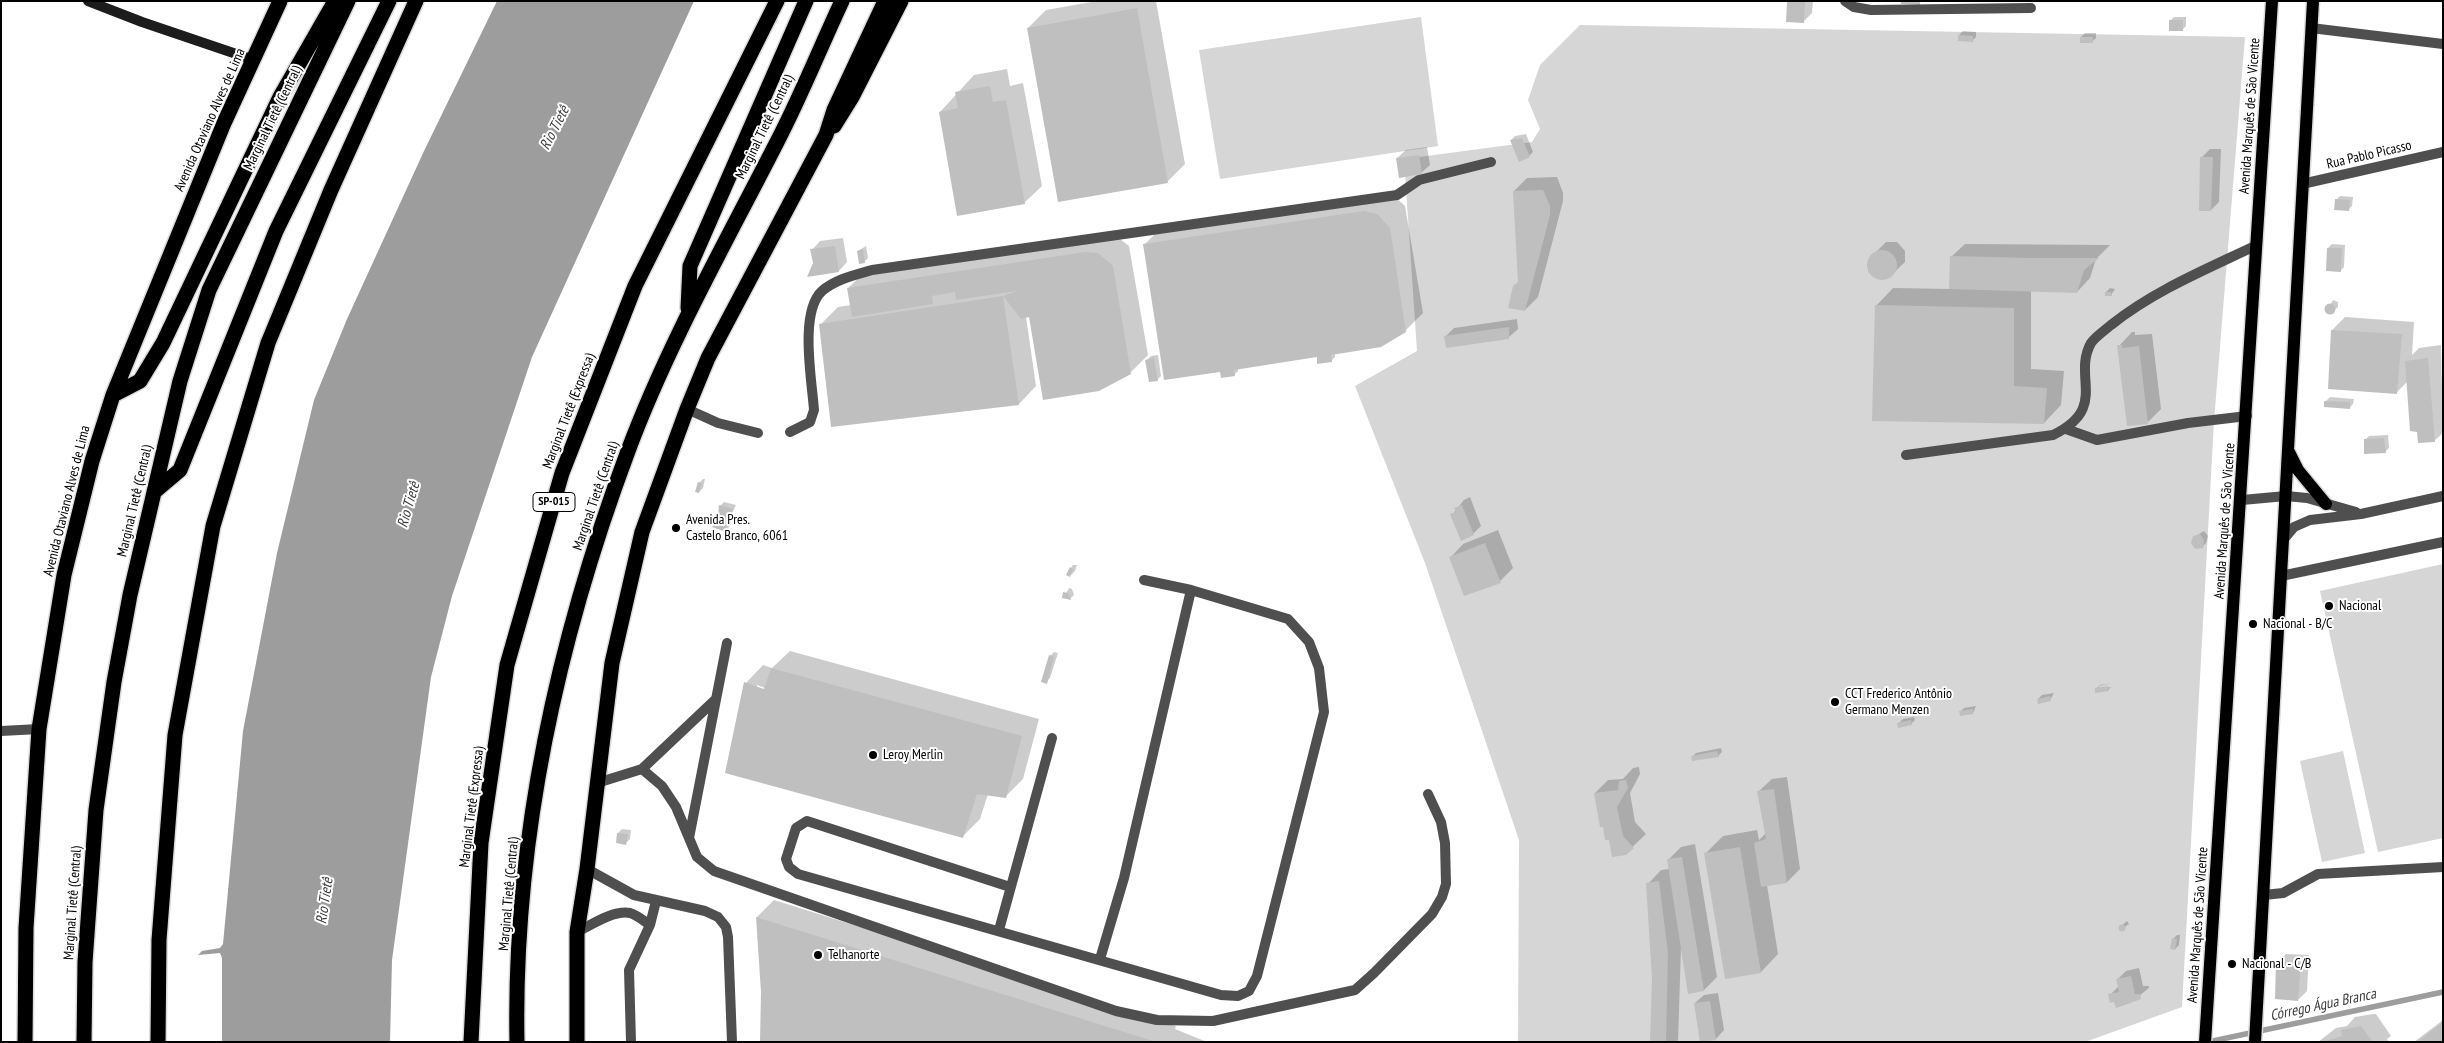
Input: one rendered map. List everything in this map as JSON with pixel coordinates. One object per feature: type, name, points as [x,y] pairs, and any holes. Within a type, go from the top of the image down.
[{"type":"highway","name":"Avenida Otaviano Alves de Lima","points":[[25,1042],[26,928],[39,729],[64,576],[92,462],[113,395],[224,123],[280,1]]},
{"type":"highway","points":[[113,395],[140,381],[163,343],[280,97],[335,1]]},
{"type":"highway","name":"Marginal Tietê (Central)","points":[[84,1042],[85,962],[96,810],[114,682],[130,595],[180,381],[209,290],[348,1]]},
{"type":"highway","points":[[154,492],[180,470],[276,232],[389,1]]},
{"type":"highway","points":[[158,1042],[159,940],[175,735],[213,526],[268,343],[331,190],[416,1]]},
{"type":"highway","name":"Marginal Tietê (Expressa)","points":[[472,1042],[481,843],[507,665],[562,472],[635,286],[777,1]]},
{"type":"highway","points":[[688,312],[690,266],[806,1]]},
{"type":"highway","name":"Marginal Tietê (Central)","points":[[517,1042],[520,937],[528,848],[539,770],[568,640],[590,564],[628,450],[688,312],[779,139],[842,1]]},
{"type":"highway","points":[[826,135],[834,110],[885,1]]},
{"type":"highway","points":[[578,1042],[577,932],[587,869],[612,663],[640,541],[687,409],[708,358],[826,135],[848,106],[901,1]]},
{"type":"main road","points":[[88,1],[142,22],[254,60]]},
{"type":"main road","name":"Avenida Marquês de São Vicente","points":[[2205,1042],[2242,500],[2272,1]]},
{"type":"main road","points":[[2256,1042],[2313,1]]},
{"type":"main road","points":[[2289,435],[2289,453],[2298,470],[2326,504]]},
{"type":"street","points":[[1845,1],[1854,7],[1871,10],[2031,8]]},
{"type":"street","points":[[2311,28],[2443,44]]},
{"type":"street","name":"Rua Pablo Picasso","points":[[2302,184],[2443,152]]},
{"type":"street","points":[[790,432],[810,422],[814,410],[808,320],[813,304],[822,291],[838,280],[872,270],[1397,195],[1419,180],[1491,162]]},
{"type":"street","points":[[1906,455],[2054,434],[2066,429],[2077,419],[2084,406],[2086,361],[2091,343],[2135,306],[2257,245]]},
{"type":"street","points":[[687,409],[718,423],[758,433]]},
{"type":"street","points":[[2066,429],[2097,440],[2188,423],[2247,416]]},
{"type":"street","points":[[2242,500],[2286,496],[2326,504],[2361,514]]},
{"type":"street","points":[[2283,540],[2289,530],[2304,522],[2361,514],[2443,496]]},
{"type":"street","points":[[2281,576],[2443,542]]},
{"type":"street","points":[[1010,887],[807,821],[796,828],[786,859],[789,867],[798,874],[1221,995],[1238,996],[1249,991],[1256,976],[1316,750],[1324,712],[1319,668],[1310,642],[1288,619],[1191,590],[1144,580]]},
{"type":"street","points":[[1100,959],[1122,886],[1191,590]]},
{"type":"street","points":[[688,838],[727,643]]},
{"type":"street","points":[[597,783],[642,769],[715,700]]},
{"type":"street","points":[[1,731],[39,729]]},
{"type":"street","points":[[999,930],[1052,738]]},
{"type":"street","points":[[642,769],[662,786],[676,807],[697,857],[714,871],[1116,1011],[1157,1020],[1213,1021],[1355,990],[1432,914],[1442,897],[1446,884],[1445,843],[1441,822],[1428,794]]},
{"type":"street","points":[[2264,895],[2283,893],[2318,874],[2443,867]]},
{"type":"street","points":[[587,869],[634,895],[705,911],[718,917],[726,927],[731,973],[732,1042]]},
{"type":"street","points":[[631,1042],[629,970],[650,925],[656,901]]},
{"type":"street","points":[[577,932],[603,919],[621,913],[630,913],[650,925]]},
{"type":"shaded area","points":[[1421,17],[1438,146],[1220,179],[1199,50]]},
{"type":"shaded area","points":[[1580,25],[2245,37],[2214,421],[2182,1007],[2085,1042],[1518,1042],[1519,840],[1425,563],[1355,386],[1417,351],[1404,159],[1532,142],[1540,129],[1528,100],[1540,65]]},
{"type":"shaded area","points":[[2443,564],[2443,838],[2378,852],[2320,591]]},
{"type":"shaded area","points":[[2343,751],[2365,853],[2322,862],[2300,761]]},
{"type":"water","name":"Rio Tietê","points":[[497,1],[694,1],[532,357],[452,596],[431,677],[392,960],[390,1042],[222,1042],[222,958],[220,953],[198,955],[202,951],[220,948],[223,944],[243,731],[277,553],[314,400],[347,319],[424,151]]},
{"type":"building","points":[[1787,1],[1805,1],[1804,23],[1786,22]]},
{"type":"building","points":[[1901,1],[1920,1],[1920,5],[1901,4]]},
{"type":"building","points":[[1137,8],[1168,183],[1058,202],[1027,28]]},
{"type":"building","points":[[2169,20],[2183,20],[2183,31],[2169,31]]},
{"type":"building","points":[[1958,35],[1973,36],[1973,42],[1958,41]]},
{"type":"building","points":[[2080,37],[2093,37],[2093,43],[2080,43]]},
{"type":"building","points":[[990,86],[993,102],[1006,100],[1025,204],[957,216],[939,112],[958,108],[955,92]]},
{"type":"building","points":[[1522,138],[1530,157],[1519,162],[1510,140]]},
{"type":"building","points":[[1419,155],[1422,174],[1399,178],[1396,158]]},
{"type":"building","points":[[2200,157],[2213,157],[2211,211],[2199,211]]},
{"type":"building","points":[[1543,190],[1550,206],[1550,215],[1525,311],[1508,308],[1513,286],[1518,282],[1513,191]]},
{"type":"building","points":[[2335,199],[2350,200],[2349,211],[2334,210]]},
{"type":"building","points":[[1364,211],[1377,214],[1390,228],[1406,332],[1381,347],[1331,355],[1332,362],[1317,364],[1317,357],[1234,370],[1235,376],[1221,378],[1220,372],[1164,380],[1143,244]]},
{"type":"building","points":[[835,246],[839,272],[807,277],[813,263],[810,249]]},
{"type":"building","points":[[2327,248],[2342,248],[2341,272],[2326,271]]},
{"type":"building","points":[[863,249],[865,263],[859,264],[857,251]]},
{"type":"building","points":[[1882,250],[1893,254],[1897,265],[1893,276],[1882,280],[1871,276],[1867,265],[1871,254]]},
{"type":"building","points":[[1085,252],[1098,253],[1113,266],[1131,374],[1099,391],[1043,400],[1029,317],[1021,319],[1003,296],[1017,291],[956,300],[955,292],[932,296],[933,304],[852,317],[847,288]]},
{"type":"building","points":[[1950,256],[2099,258],[2084,270],[2077,293],[1949,289]]},
{"type":"building","points":[[2105,292],[2111,292],[2112,296],[2105,296]]},
{"type":"building","points":[[1003,296],[1019,405],[831,427],[819,324]]},
{"type":"building","points":[[2328,304],[2332,304],[2335,309],[2334,313],[2328,314],[2325,311],[2325,307]]},
{"type":"building","points":[[1875,305],[2014,308],[2014,386],[2047,388],[2044,424],[1872,421]]},
{"type":"building","points":[[1509,327],[1509,339],[1446,348],[1444,336]]},
{"type":"building","points":[[2331,330],[2402,334],[2397,394],[2328,389]]},
{"type":"building","points":[[2117,345],[2122,345],[2122,348],[2139,346],[2148,424],[2127,426]]},
{"type":"building","points":[[1154,358],[1158,381],[1149,382],[1145,360]]},
{"type":"building","points":[[2428,358],[2435,442],[2418,443],[2417,432],[2410,431],[2405,361]]},
{"type":"building","points":[[2324,401],[2350,402],[2350,409],[2324,407]]},
{"type":"building","points":[[2384,438],[2386,453],[2364,454],[2364,439]]},
{"type":"building","points":[[698,482],[702,483],[699,493],[695,492]]},
{"type":"building","points":[[719,505],[733,509],[727,519],[726,532],[712,527],[718,517]]},
{"type":"building","points":[[1462,505],[1474,535],[1461,541],[1450,514],[1456,512],[1454,508]]},
{"type":"building","points":[[2200,534],[2204,540],[2203,548],[2195,549],[2191,543],[2193,536]]},
{"type":"building","points":[[1485,543],[1501,583],[1464,596],[1449,557]]},
{"type":"building","points":[[1070,567],[1073,569],[1070,577],[1066,575]]},
{"type":"building","points":[[1063,592],[1068,593],[1071,600],[1062,598]]},
{"type":"building","points":[[1049,655],[1054,657],[1047,684],[1041,682]]},
{"type":"building","name":"Leroy Merlin","points":[[771,668],[1022,736],[1006,798],[977,794],[963,838],[725,773],[744,682],[764,689]]},
{"type":"building","points":[[2108,686],[2109,691],[2095,693],[2095,688]]},
{"type":"building","points":[[2050,696],[2051,701],[2038,704],[2037,699]]},
{"type":"building","points":[[1973,709],[1973,714],[1960,716],[1959,711]]},
{"type":"building","points":[[1911,720],[1912,725],[1898,728],[1897,723]]},
{"type":"building","points":[[1717,751],[1719,757],[1692,761],[1691,756]]},
{"type":"building","points":[[1626,780],[1628,788],[1617,807],[1623,836],[1634,848],[1626,855],[1612,857],[1609,840],[1605,840],[1603,827],[1600,827],[1594,793],[1618,790],[1619,781]]},
{"type":"building","points":[[1774,789],[1787,883],[1761,887],[1754,843],[1766,839],[1757,791]]},
{"type":"building","points":[[617,833],[628,834],[626,845],[616,843]]},
{"type":"building","points":[[1740,847],[1761,973],[1725,979],[1704,853]]},
{"type":"building","points":[[1682,857],[1704,991],[1688,994],[1667,859]]},
{"type":"building","points":[[1659,881],[1668,953],[1666,1042],[1650,1042],[1652,979],[1646,883]]},
{"type":"building","name":"Telhanorte","points":[[756,917],[1153,1042],[760,1042],[761,992]]},
{"type":"building","points":[[2122,924],[2126,928],[2122,932],[2118,928]]},
{"type":"building","points":[[2172,938],[2177,939],[2175,950],[2170,949]]},
{"type":"building","points":[[2276,962],[2301,963],[2298,1001],[2275,999]]},
{"type":"building","points":[[2131,976],[2135,994],[2140,994],[2141,999],[2116,1008],[2114,1002],[2110,1003],[2108,994],[2119,992],[2116,979]]},
{"type":"building","points":[[1710,1001],[1716,1040],[1700,1042],[1694,1003]]},
{"type":"building","points":[[2443,1022],[2443,1042],[2417,1042]]},
{"type":"building","points":[[2361,1026],[2373,1042],[2322,1042],[2342,1036],[2341,1030]]},
{"type":"waterway","name":"Córrego Água Branca","points":[[2208,1042],[2443,992]]},
{"type":"place","name":"Avenida Pres. Castelo Branco, 6061","points":[[676,528]]},
{"type":"place","name":"Nacional","points":[[2329,606]]},
{"type":"place","name":"Nacional - B/C","points":[[2253,624]]},
{"type":"place","name":"CCT Frederico Antônio Germano Menzen","points":[[1835,702]]},
{"type":"place","name":"Leroy Merlin","points":[[873,755]]},
{"type":"place","name":"Telhanorte","points":[[818,955]]},
{"type":"place","name":"Nacional - C/B","points":[[2232,964]]}]
